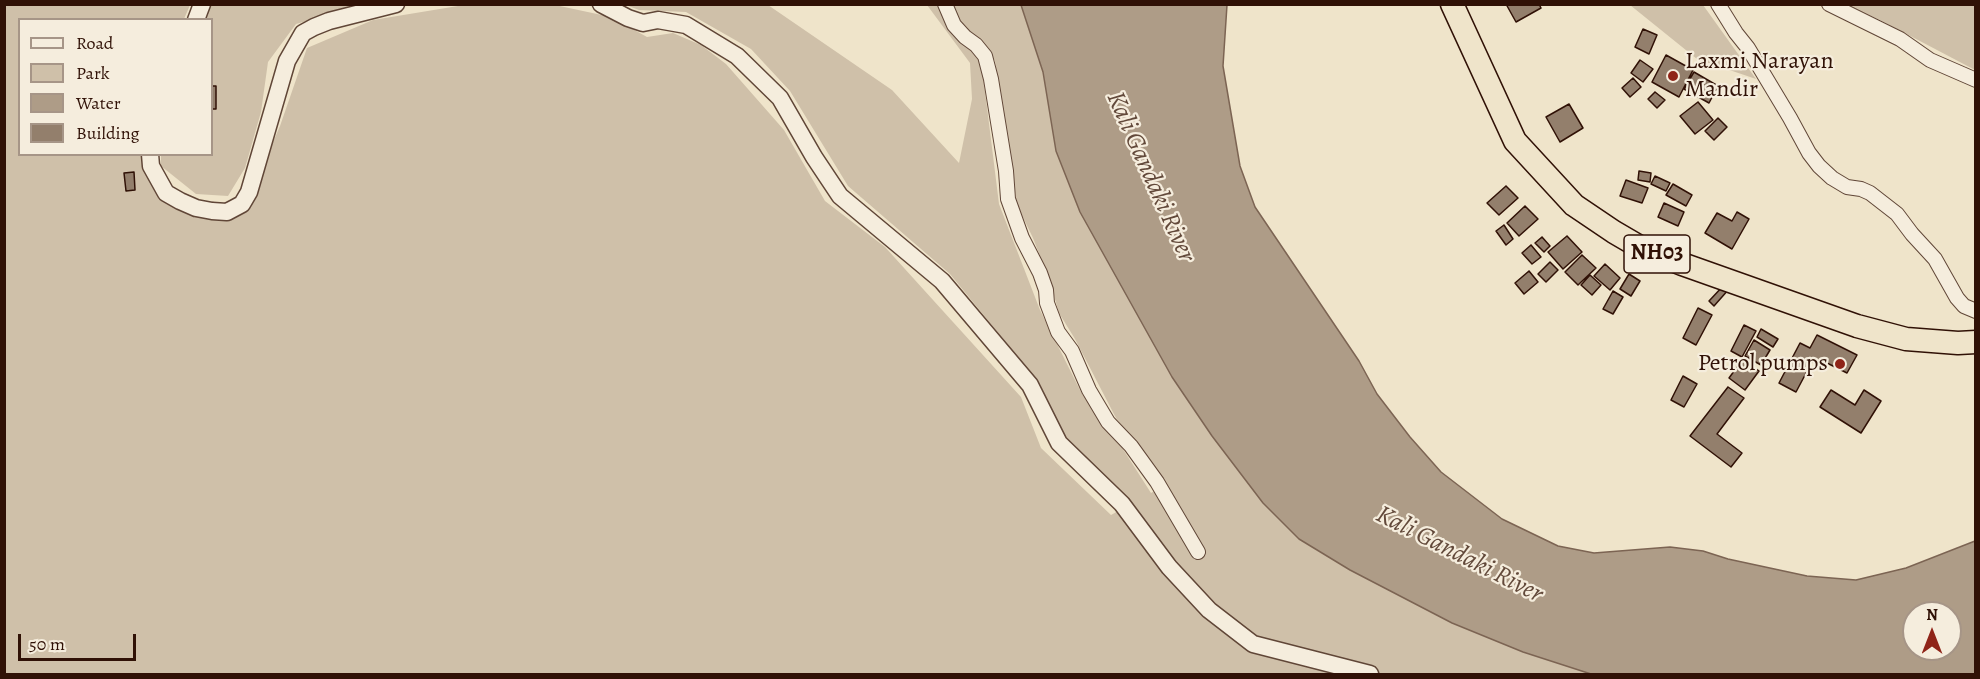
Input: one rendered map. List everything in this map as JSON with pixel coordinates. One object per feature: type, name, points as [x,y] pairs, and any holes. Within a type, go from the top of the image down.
[{"type":"highway","name":"NH03","points":[[1452,4],[1515,141],[1574,205],[1614,232],[1638,246],[1682,264],[1857,326],[1906,339],[1976,342]]},
{"type":"street","points":[[150,156],[151,166],[166,193],[180,201],[212,211],[227,212],[242,204],[249,192],[287,61],[303,33],[329,21],[396,4]]},
{"type":"street","points":[[601,4],[643,23],[658,20],[686,25],[737,56],[771,89],[780,98],[814,157],[840,196],[942,281],[1030,385],[1059,443],[1122,504],[1170,567],[1209,610],[1253,644],[1370,675]]},
{"type":"street","points":[[945,4],[954,25],[985,56],[1006,171],[1008,199],[1022,237],[1040,273],[1046,290],[1047,303],[1058,332],[1072,351],[1089,390],[1108,422],[1131,446],[1157,482],[1198,552]]},
{"type":"street","points":[[1718,4],[1748,48],[1809,153],[1819,166],[1832,178],[1847,187],[1870,193],[1897,214],[1935,259],[1957,298],[1964,306],[1976,311]]},
{"type":"street","points":[[1829,4],[1900,39],[1930,60],[1976,80]]},
{"type":"green space","points":[[4,5],[190,5],[184,18],[18,18],[18,156],[143,156],[147,171],[159,197],[205,217],[231,217],[251,208],[264,163],[280,126],[307,48],[373,20],[464,5],[555,5],[611,17],[647,37],[673,33],[701,45],[726,64],[784,130],[825,201],[885,247],[1021,397],[1041,448],[1111,515],[1129,505],[1066,442],[1040,384],[950,274],[848,186],[790,91],[751,49],[686,12],[639,10],[626,5],[768,5],[892,90],[959,163],[972,99],[970,63],[927,5],[941,5],[961,42],[981,59],[999,204],[1040,310],[1082,394],[1121,446],[1151,493],[1166,484],[1116,418],[1059,313],[1033,238],[1017,205],[995,61],[984,43],[970,32],[953,13],[953,5],[1021,5],[1043,72],[1056,151],[1128,295],[1172,377],[1212,436],[1299,539],[1350,570],[1452,623],[1523,652],[1591,674],[5,674]]},
{"type":"green space","points":[[208,5],[364,5],[296,24],[268,62],[261,112],[245,168],[228,196],[196,194],[161,166],[161,156],[213,156],[213,18],[202,18]]},
{"type":"green space","points":[[1630,5],[1703,5],[1756,79],[1697,59]]},
{"type":"green space","points":[[1847,5],[1975,5],[1975,70],[1880,20]]},
{"type":"water","name":"Kali Gandaki River","points":[[1021,5],[1227,5],[1223,66],[1240,166],[1255,207],[1359,361],[1377,394],[1441,472],[1502,519],[1558,546],[1594,553],[1670,547],[1703,551],[1728,559],[1807,576],[1856,580],[1906,568],[1975,541],[1975,674],[1591,674],[1523,652],[1452,623],[1350,570],[1299,539],[1263,503],[1212,436],[1172,377],[1080,212],[1056,151],[1043,72]]},
{"type":"building","points":[[1506,4],[1539,4],[1541,8],[1516,22]]},
{"type":"building","points":[[1643,29],[1657,35],[1649,54],[1635,47]]},
{"type":"building","name":"Laxmi Narayan Mandir","points":[[1666,55],[1693,70],[1679,97],[1652,82]]},
{"type":"building","points":[[1640,60],[1653,69],[1643,82],[1631,73]]},
{"type":"building","points":[[1694,72],[1718,86],[1709,103],[1684,89]]},
{"type":"building","points":[[1633,78],[1641,87],[1630,97],[1622,88]]},
{"type":"building","points":[[213,86],[216,86],[216,109],[213,109]]},
{"type":"building","points":[[1655,92],[1665,100],[1657,108],[1648,99]]},
{"type":"building","points":[[1698,102],[1713,120],[1695,134],[1680,116]]},
{"type":"building","points":[[1569,104],[1583,128],[1560,142],[1546,117]]},
{"type":"building","points":[[1718,118],[1727,127],[1714,140],[1705,131]]},
{"type":"building","points":[[1639,171],[1651,173],[1650,182],[1638,180]]},
{"type":"building","points":[[134,172],[135,190],[126,191],[124,173]]},
{"type":"building","points":[[1655,176],[1670,183],[1666,191],[1651,184]]},
{"type":"building","points":[[1626,180],[1648,188],[1642,203],[1620,196]]},
{"type":"building","points":[[1673,184],[1692,195],[1686,206],[1666,195]]},
{"type":"building","points":[[1506,186],[1518,198],[1499,215],[1487,203]]},
{"type":"building","points":[[1664,203],[1684,212],[1678,226],[1658,217]]},
{"type":"building","points":[[1525,206],[1538,219],[1519,236],[1507,223]]},
{"type":"building","points":[[1737,212],[1749,219],[1732,249],[1705,233],[1717,213],[1732,221]]},
{"type":"building","points":[[1504,225],[1513,239],[1506,245],[1496,231]]},
{"type":"building","points":[[1567,236],[1582,252],[1563,269],[1548,252]]},
{"type":"building","points":[[1542,237],[1550,246],[1544,252],[1535,243]]},
{"type":"building","points":[[1531,245],[1541,257],[1532,264],[1522,253]]},
{"type":"building","points":[[1582,255],[1596,268],[1578,285],[1565,272]]},
{"type":"building","points":[[1550,262],[1558,270],[1546,282],[1538,274]]},
{"type":"building","points":[[1605,264],[1620,278],[1610,290],[1594,276]]},
{"type":"building","points":[[1529,271],[1538,282],[1524,294],[1515,283]]},
{"type":"building","points":[[1629,274],[1640,281],[1631,296],[1620,289]]},
{"type":"building","points":[[1590,275],[1601,285],[1592,295],[1581,285]]},
{"type":"building","points":[[1724,285],[1729,289],[1714,306],[1709,301]]},
{"type":"building","points":[[1613,291],[1623,297],[1613,314],[1603,309]]},
{"type":"building","points":[[1698,308],[1712,315],[1696,345],[1683,338]]},
{"type":"building","points":[[1744,325],[1756,331],[1742,357],[1731,351]]},
{"type":"building","points":[[1761,329],[1778,339],[1773,347],[1757,337]]},
{"type":"building","name":"Petrol pumps","points":[[1817,335],[1857,355],[1847,373],[1825,362],[1822,365],[1813,360],[1796,392],[1779,383],[1800,343],[1810,348]]},
{"type":"building","points":[[1754,340],[1770,350],[1761,365],[1745,356]]},
{"type":"building","points":[[1743,359],[1759,371],[1745,390],[1729,378]]},
{"type":"building","points":[[1683,376],[1697,384],[1684,407],[1671,400]]},
{"type":"building","points":[[1728,387],[1744,398],[1717,434],[1742,453],[1731,467],[1690,436]]},
{"type":"building","points":[[1831,390],[1855,405],[1864,390],[1881,401],[1861,433],[1820,407]]},
{"type":"place","name":"Laxmi Narayan Mandir","points":[[1673,76]]},
{"type":"place","name":"Petrol pumps","points":[[1840,364]]}]
